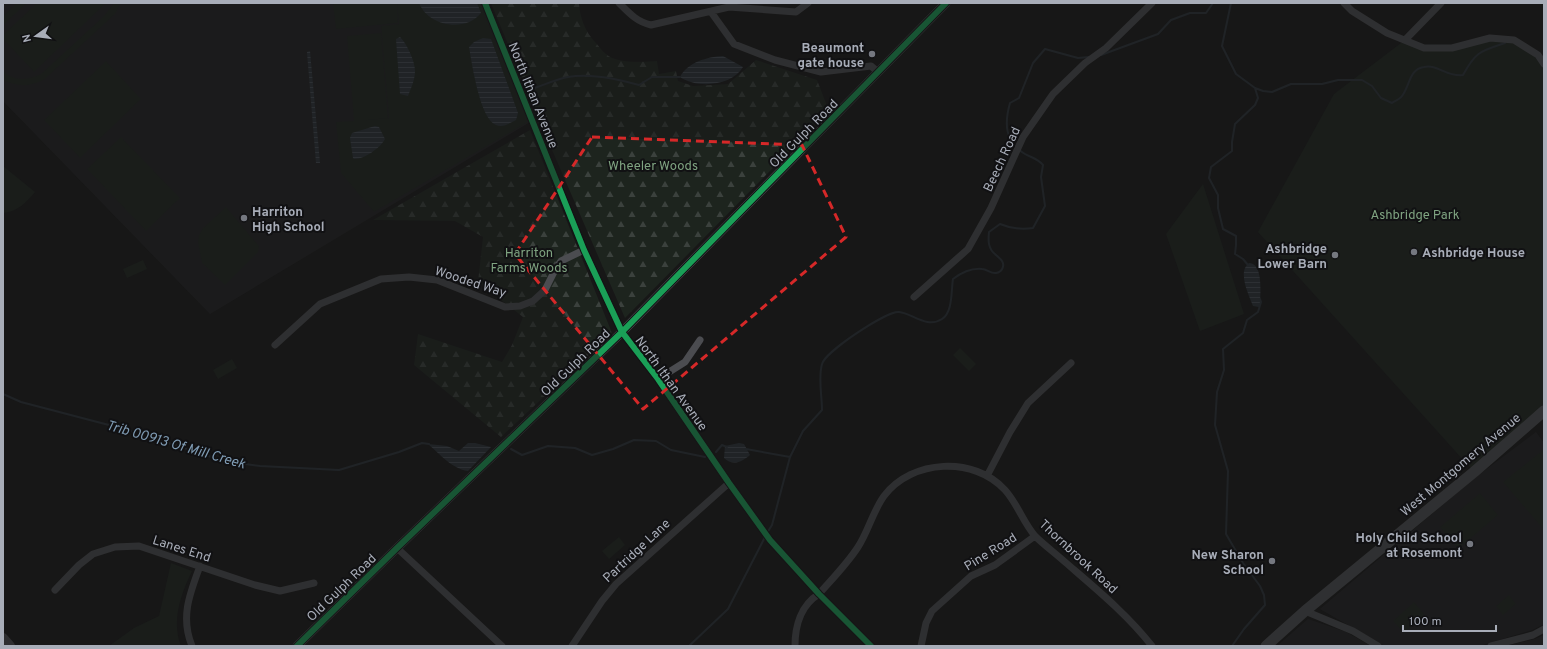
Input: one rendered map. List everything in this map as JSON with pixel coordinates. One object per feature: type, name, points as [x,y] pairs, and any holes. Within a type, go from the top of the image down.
[{"type":"main road","name":"West Montgomery Avenue","points":[[1266,646],[1304,611],[1474,472],[1544,411]]},
{"type":"main road","points":[[3,638],[10,646]]},
{"type":"street","name":"North Ithan Avenue","points":[[486,3],[584,250],[622,332],[658,379],[770,540],[819,594],[871,646]]},
{"type":"street","points":[[619,3],[642,23],[651,25],[729,7],[796,12],[808,3]]},
{"type":"street","name":"Old Gulph Road","points":[[297,646],[622,332],[946,3]]},
{"type":"street","name":"Beech Road","points":[[914,297],[968,249],[991,208],[1016,156],[1023,136],[1054,94],[1085,63],[1106,48],[1152,3]]},
{"type":"street","points":[[1344,3],[1352,11],[1387,33],[1424,48],[1452,48],[1490,38],[1514,40],[1538,55],[1544,64]]},
{"type":"street","points":[[1405,40],[1441,3]]},
{"type":"street","points":[[711,12],[734,44],[775,60],[821,72],[872,66],[878,72]]},
{"type":"street","name":"Wooded Way","points":[[275,345],[320,304],[381,279],[409,277],[437,280],[505,307],[520,306],[534,301],[545,290],[561,261],[584,250]]},
{"type":"street","points":[[658,379],[685,362],[700,340]]},
{"type":"street","points":[[987,476],[1010,432],[1028,403],[1070,363]]},
{"type":"street","name":"Thornbrook Road","points":[[795,646],[795,633],[801,613],[813,598],[819,594],[858,547],[884,496],[898,483],[921,470],[962,467],[987,476],[1005,490],[1035,536],[1119,610],[1152,646]]},
{"type":"street","name":"Partridge Lane","points":[[572,646],[602,601],[616,584],[729,482]]},
{"type":"street","name":"Pine Road","points":[[921,646],[926,623],[932,611],[971,576],[995,565],[1035,536]]},
{"type":"street","name":"Lanes End","points":[[55,590],[78,565],[93,554],[115,547],[139,546],[255,585],[280,591],[314,583]]},
{"type":"street","points":[[397,548],[502,646]]},
{"type":"street","points":[[192,646],[188,638],[186,613],[190,593],[200,566]]},
{"type":"street","points":[[1304,611],[1353,631],[1378,646]]},
{"type":"street","points":[[1491,646],[1533,635],[1544,629]]},
{"type":"highlighted area","points":[[592,137],[802,145],[846,237],[643,409],[515,254]]},
{"type":"shaded area","name":"Harriton High School","points":[[3,3],[481,3],[530,122],[210,314],[3,101]]},
{"type":"shaded area","points":[[419,3],[477,3],[481,13],[466,23],[457,25],[447,24],[438,22],[430,17]]},
{"type":"shaded area","points":[[400,37],[410,53],[415,67],[413,84],[408,96],[400,94],[396,39]]},
{"type":"shaded area","points":[[483,38],[491,39],[518,113],[516,120],[504,126],[496,125],[490,121],[485,113],[475,78],[469,47],[474,42]]},
{"type":"shaded area","points":[[310,51],[320,163],[316,163],[307,52]]},
{"type":"shaded area","points":[[723,56],[743,67],[738,73],[723,82],[714,84],[695,83],[680,77],[683,72],[698,61]]},
{"type":"shaded area","points":[[375,126],[379,127],[385,139],[380,146],[372,152],[358,159],[354,159],[350,138],[352,133]]},
{"type":"shaded area","points":[[1249,263],[1257,268],[1259,274],[1259,307],[1253,306],[1245,284],[1244,272]]},
{"type":"shaded area","name":"Holy Child School at Rosemont","points":[[1536,432],[1544,443],[1544,624],[1532,630],[1479,646],[1385,646],[1320,609],[1472,480]]},
{"type":"shaded area","points":[[468,443],[491,447],[468,471],[462,470],[451,464],[428,444],[447,446],[459,451]]},
{"type":"shaded area","points":[[739,443],[744,444],[750,455],[738,462],[734,463],[727,461],[724,458],[725,446]]},
{"type":"shaded area","points":[[1308,619],[1346,632],[1371,646],[1277,646]]},
{"type":"shaded area","points":[[1544,635],[1544,646],[1506,646],[1535,639]]},
{"type":"green space","points":[[17,3],[27,3],[3,25],[3,16]]},
{"type":"green space","points":[[37,3],[106,3],[34,72],[3,39],[3,35]]},
{"type":"green space","points":[[114,3],[121,3],[115,14],[45,79],[30,85],[19,85],[3,80],[3,71],[7,75],[22,79],[32,78],[41,74],[104,16]]},
{"type":"green space","points":[[333,3],[397,3],[398,23],[336,29]]},
{"type":"green space","points":[[397,3],[480,3],[528,122],[374,212],[341,173],[336,122],[354,121],[347,36],[381,33],[388,118],[357,121],[389,118],[381,26],[399,24]]},
{"type":"green space","name":"Wheeler Woods","points":[[491,3],[579,3],[582,19],[588,33],[603,51],[611,57],[630,62],[657,61],[659,74],[676,71],[678,81],[693,86],[728,84],[756,60],[817,80],[829,111],[625,318],[546,136]]},
{"type":"green space","name":"Ashbridge Park","points":[[1490,38],[1515,40],[1544,64],[1544,411],[1474,472],[1258,232],[1334,94],[1405,40],[1424,48],[1452,48]]},
{"type":"green space","points":[[106,61],[141,99],[80,158],[44,120]]},
{"type":"green space","name":"Harriton Farms Woods","points":[[530,130],[612,333],[501,437],[414,365],[418,334],[502,362],[512,345],[523,317],[478,282],[483,237],[455,221],[373,220]]},
{"type":"green space","points":[[121,137],[180,198],[146,231],[87,169]]},
{"type":"green space","points":[[3,166],[35,192],[17,209],[3,213]]},
{"type":"green space","points":[[1203,184],[1244,314],[1200,331],[1166,234]]},
{"type":"green space","points":[[226,207],[259,246],[258,252],[225,285],[202,263],[198,243],[199,235],[203,228]]},
{"type":"green space","points":[[143,260],[147,269],[127,278],[123,269]]},
{"type":"green space","points":[[960,348],[976,364],[969,371],[953,355]]},
{"type":"green space","points":[[232,359],[237,368],[218,379],[213,370]]},
{"type":"green space","points":[[1543,450],[1544,451],[1544,530],[1503,482]]},
{"type":"green space","points":[[1480,493],[1498,515],[1458,549],[1440,527]]},
{"type":"green space","points":[[619,537],[625,545],[609,559],[602,551]]},
{"type":"green space","points":[[171,563],[192,571],[181,598],[177,617],[178,637],[181,646],[109,646],[134,628],[159,616]]},
{"type":"green space","points":[[1509,595],[1516,604],[1503,615],[1496,606]]},
{"type":"green space","points":[[1414,602],[1425,615],[1404,633],[1393,621]]},
{"type":"waterway","points":[[1101,55],[1158,34],[1171,20],[1190,13],[1206,13],[1213,3]]},
{"type":"waterway","points":[[1231,3],[1222,46],[1236,74],[1255,88],[1258,98],[1255,105],[1235,124],[1232,151],[1211,167],[1209,178],[1218,195],[1218,208],[1223,229],[1236,236],[1235,254],[1243,259],[1248,265]]},
{"type":"waterway","points":[[1255,88],[1272,92],[1291,84],[1322,84],[1338,80],[1362,80],[1372,86],[1381,98],[1392,103],[1402,96],[1410,78],[1419,68],[1434,67],[1452,74],[1463,75],[1476,56],[1485,50],[1505,43]]},
{"type":"waterway","points":[[767,533],[772,525],[790,457],[803,431],[822,410],[820,375],[822,364],[826,358],[857,333],[892,313],[904,313],[920,320],[931,322],[936,322],[942,319],[946,316],[950,306],[953,279],[974,269],[984,269],[994,273],[1000,271],[1002,268],[1002,261],[993,253],[990,247],[989,232],[1000,224],[1016,229],[1033,228],[1045,206],[1041,177],[1043,165],[1037,159],[1025,154],[1013,144],[1007,125],[1010,103],[1019,98],[1033,63],[1045,49],[1078,58],[1089,57]]},
{"type":"waterway","points":[[535,88],[560,79],[577,76],[604,77],[639,85],[652,77],[680,77]]},
{"type":"waterway","points":[[1232,646],[1244,629],[1265,605],[1264,595],[1260,586],[1243,563],[1226,534],[1228,471],[1215,425],[1217,392],[1224,370],[1223,349],[1243,333],[1247,320],[1258,312],[1261,302],[1260,299]]},
{"type":"waterway","name":"Trib 00913 Of Mill Creek","points":[[3,394],[21,402],[128,430],[224,461],[260,466],[339,470],[399,452],[422,443],[429,444]]},
{"type":"waterway","name":"Trib 00913 Of Mill Creek","points":[[511,449],[522,455],[548,446],[575,448],[592,455],[613,449],[634,440],[656,441],[671,450],[705,457]]},
{"type":"waterway","name":"Trib 00913 Of Mill Creek","points":[[716,452],[722,445],[727,447]]},
{"type":"waterway","name":"Trib 00913 Of Mill Creek","points":[[746,449],[790,457]]},
{"type":"waterway","points":[[689,646],[728,609],[765,537]]},
{"type":"cycle path","points":[[485,3],[584,250],[622,332],[658,379],[770,540],[819,594],[871,646]]},
{"type":"cycle path","points":[[297,646],[622,332],[946,3]]},
{"type":"place","name":"Beaumont gate house","points":[[872,54]]},
{"type":"place","name":"Harriton High School","points":[[244,218]]},
{"type":"place","name":"Ashbridge House","points":[[1414,252]]},
{"type":"place","name":"Ashbridge Lower Barn","points":[[1335,255]]},
{"type":"place","name":"Holy Child School at Rosemont","points":[[1470,544]]},
{"type":"place","name":"New Sharon School","points":[[1272,561]]}]
